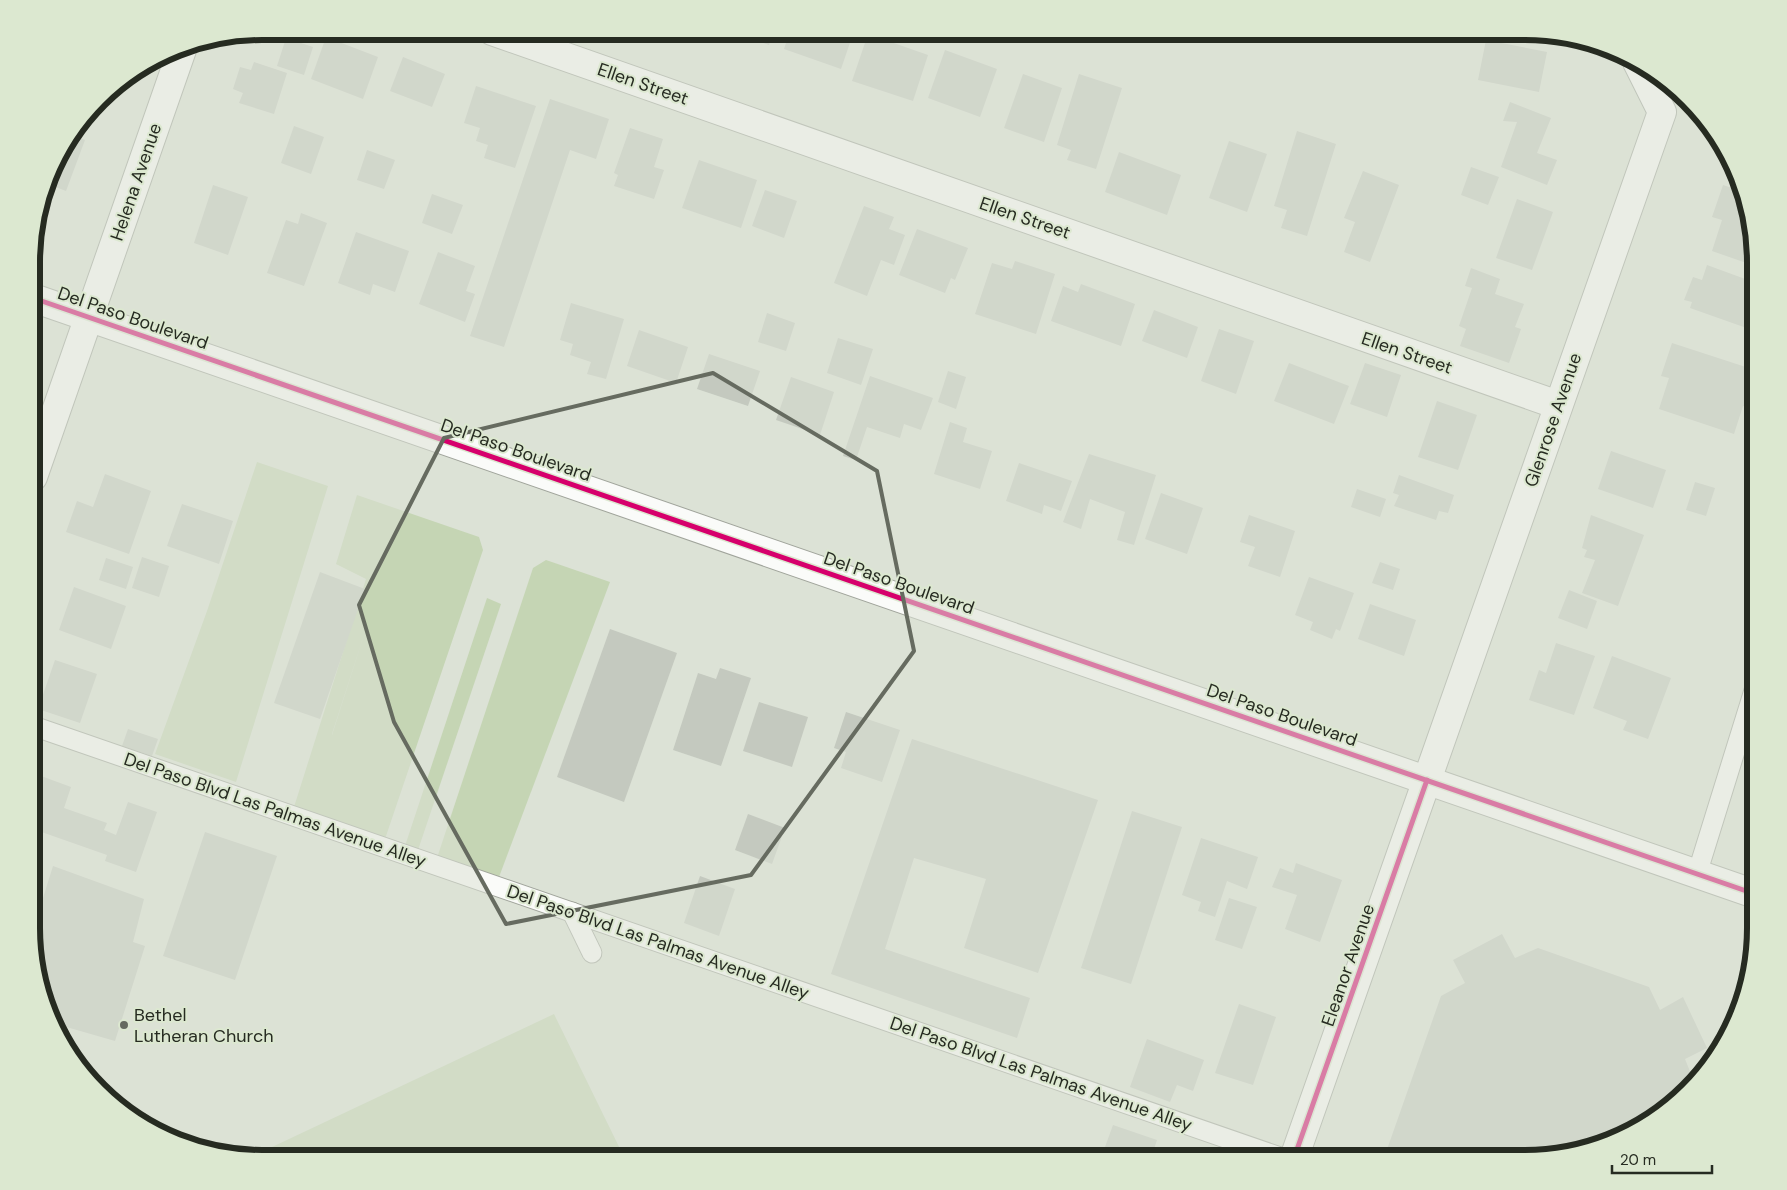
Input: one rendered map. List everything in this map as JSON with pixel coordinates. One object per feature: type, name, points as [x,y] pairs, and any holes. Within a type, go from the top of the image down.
[{"type":"street","name":"Ellen Street","points":[[518,40],[1558,405]]},
{"type":"street","name":"Helena Avenue","points":[[40,457],[180,56]]},
{"type":"street","name":"Glenrose Avenue","points":[[1427,780],[1558,405],[1672,107],[1650,78]]},
{"type":"street","name":"Del Paso Boulevard","points":[[40,300],[1747,891]]},
{"type":"street","name":"Eleanor Avenue","points":[[1297,1150],[1427,780]]},
{"type":"lane","points":[[1696,874],[1747,712]]},
{"type":"lane","name":"Del Paso Blvd Las Palmas Avenue Alley","points":[[40,728],[1260,1150]]},
{"type":"lane","points":[[572,912],[592,953]]},
{"type":"highlighted area","points":[[713,373],[877,471],[914,651],[751,875],[506,924],[394,722],[359,605],[444,438]]},
{"type":"green space","points":[[257,462],[328,486],[236,782],[155,754],[207,611]]},
{"type":"green space","points":[[357,495],[479,537],[483,550],[385,839],[294,807],[366,579],[336,564]],"holes":[[[370,616],[332,735],[332,734]]]},
{"type":"green space","points":[[546,560],[610,582],[499,877],[437,858],[533,568]]},
{"type":"green space","points":[[487,598],[501,604],[418,850],[405,846]]},
{"type":"green space","points":[[554,1014],[621,1150],[266,1150]]},
{"type":"building","points":[[285,40],[292,40],[313,47],[304,75],[277,66]]},
{"type":"building","points":[[302,40],[313,40],[312,43]]},
{"type":"building","points":[[325,40],[334,40],[378,57],[363,99],[311,79]]},
{"type":"building","points":[[755,40],[771,40],[769,45]]},
{"type":"building","points":[[787,40],[851,40],[841,69],[784,49]]},
{"type":"building","points":[[866,40],[885,40],[928,55],[913,101],[852,81]]},
{"type":"building","points":[[1486,40],[1547,52],[1539,92],[1478,80]]},
{"type":"building","points":[[945,50],[997,69],[980,117],[928,98]]},
{"type":"building","points":[[403,57],[445,74],[432,107],[390,91]]},
{"type":"building","points":[[254,62],[287,73],[274,114],[239,103],[243,93],[233,89],[240,67],[251,70]]},
{"type":"building","points":[[1023,74],[1062,88],[1044,142],[1004,128]]},
{"type":"building","points":[[1079,74],[1122,88],[1096,169],[1067,160],[1071,150],[1057,145]]},
{"type":"building","points":[[476,86],[536,106],[515,168],[484,158],[488,145],[476,141],[480,128],[464,123]]},
{"type":"building","points":[[550,99],[609,119],[596,159],[570,150],[504,347],[470,336]]},
{"type":"building","points":[[1510,102],[1551,118],[1537,153],[1557,160],[1547,185],[1501,167],[1517,122],[1503,121]]},
{"type":"building","points":[[294,126],[324,137],[311,174],[281,163]]},
{"type":"building","points":[[630,128],[663,139],[654,167],[664,170],[654,199],[614,186],[618,175],[614,173]]},
{"type":"building","points":[[1297,131],[1336,144],[1307,236],[1281,228],[1287,210],[1274,206]]},
{"type":"building","points":[[78,137],[85,140],[66,191],[54,186],[63,164]]},
{"type":"building","points":[[1229,141],[1267,154],[1247,212],[1209,198]]},
{"type":"building","points":[[367,150],[395,160],[384,189],[357,180]]},
{"type":"building","points":[[1119,152],[1181,175],[1167,215],[1105,192]]},
{"type":"building","points":[[699,160],[757,180],[741,228],[682,208]]},
{"type":"building","points":[[1471,167],[1499,177],[1488,205],[1461,195]]},
{"type":"building","points":[[1363,171],[1399,185],[1370,262],[1344,252],[1355,222],[1344,218]]},
{"type":"building","points":[[213,185],[248,197],[228,255],[194,243]]},
{"type":"building","points":[[1723,185],[1734,189],[1743,219],[1747,263],[1712,251],[1722,220],[1712,217]]},
{"type":"building","points":[[765,190],[797,201],[784,238],[752,226]]},
{"type":"building","points":[[432,194],[463,205],[452,234],[422,223]]},
{"type":"building","points":[[1517,199],[1553,212],[1532,270],[1496,258]]},
{"type":"building","points":[[864,206],[894,217],[889,229],[905,235],[894,265],[881,260],[867,296],[834,283]]},
{"type":"building","points":[[301,213],[327,223],[304,286],[267,273],[286,220],[298,224]]},
{"type":"building","points":[[917,229],[968,248],[955,280],[951,278],[945,293],[899,275]]},
{"type":"building","points":[[356,232],[409,251],[395,292],[373,284],[370,295],[338,283]]},
{"type":"building","points":[[438,252],[475,266],[466,291],[475,294],[465,322],[419,304]]},
{"type":"building","points":[[1015,261],[1055,274],[1036,334],[975,314],[992,263],[1012,269]]},
{"type":"building","points":[[1707,265],[1747,280],[1747,328],[1690,308],[1692,302],[1684,300],[1693,277],[1702,280]]},
{"type":"building","points":[[1471,268],[1500,279],[1495,294],[1524,304],[1515,327],[1521,329],[1509,363],[1460,346],[1466,329],[1459,326],[1472,288],[1465,286]]},
{"type":"building","points":[[1081,284],[1135,304],[1121,346],[1051,321],[1063,286],[1078,292]]},
{"type":"building","points":[[571,303],[624,319],[606,379],[587,374],[591,362],[570,355],[573,344],[560,340]]},
{"type":"building","points":[[1154,310],[1198,327],[1187,358],[1142,341]]},
{"type":"building","points":[[767,313],[795,323],[786,351],[758,342]]},
{"type":"building","points":[[1219,329],[1254,341],[1236,394],[1201,381]]},
{"type":"building","points":[[639,330],[688,347],[676,383],[627,366]]},
{"type":"building","points":[[838,338],[873,349],[861,385],[827,373]]},
{"type":"building","points":[[1672,343],[1747,367],[1747,407],[1743,406],[1734,434],[1659,409],[1669,378],[1661,376]]},
{"type":"building","points":[[709,354],[760,371],[748,406],[697,389]]},
{"type":"building","points":[[1289,363],[1349,386],[1334,424],[1274,401]]},
{"type":"building","points":[[1365,363],[1401,375],[1387,417],[1350,404]]},
{"type":"building","points":[[948,371],[966,377],[956,409],[938,402]]},
{"type":"building","points":[[870,376],[933,398],[921,430],[904,424],[900,438],[867,427],[856,460],[843,456]]},
{"type":"building","points":[[791,377],[834,392],[820,435],[776,420]]},
{"type":"building","points":[[1437,401],[1477,415],[1458,470],[1418,457]]},
{"type":"building","points":[[950,422],[967,428],[963,442],[992,451],[980,489],[934,474]]},
{"type":"building","points":[[1611,451],[1666,470],[1653,508],[1598,489]]},
{"type":"building","points":[[1089,454],[1156,475],[1134,545],[1117,540],[1125,512],[1090,499],[1081,529],[1063,522]]},
{"type":"building","points":[[1019,463],[1072,481],[1061,511],[1044,505],[1042,514],[1006,501]]},
{"type":"building","points":[[105,474],[151,491],[129,554],[66,532],[77,501],[93,507]]},
{"type":"building","points":[[1399,475],[1454,495],[1448,513],[1439,511],[1436,520],[1394,506],[1399,495],[1393,493]]},
{"type":"building","points":[[1695,482],[1715,488],[1706,516],[1686,510]]},
{"type":"building","points":[[1357,489],[1386,499],[1380,517],[1351,507]]},
{"type":"building","points":[[1161,493],[1203,508],[1187,554],[1145,539]]},
{"type":"building","points":[[182,504],[233,521],[219,564],[167,546]]},
{"type":"building","points":[[1249,515],[1295,531],[1280,577],[1248,566],[1255,547],[1240,542]]},
{"type":"building","points":[[1591,515],[1644,535],[1618,606],[1582,593],[1595,560],[1584,557],[1587,550],[1582,548]]},
{"type":"building","points":[[142,557],[169,566],[159,597],[132,588]]},
{"type":"building","points":[[106,558],[133,567],[126,589],[99,580]]},
{"type":"building","points":[[1380,562],[1400,569],[1393,590],[1372,583]]},
{"type":"building","points":[[320,572],[365,589],[320,719],[274,703]]},
{"type":"building","points":[[1309,577],[1354,593],[1340,631],[1336,629],[1332,639],[1310,630],[1313,622],[1295,615]]},
{"type":"building","points":[[74,587],[126,606],[111,649],[59,630]]},
{"type":"building","points":[[1569,590],[1597,601],[1587,629],[1558,618]]},
{"type":"building","points":[[1370,604],[1416,620],[1404,656],[1358,639]]},
{"type":"building","points":[[610,629],[677,653],[624,802],[557,777]]},
{"type":"building","points":[[1556,643],[1595,656],[1574,715],[1529,700],[1539,670],[1546,673]]},
{"type":"building","points":[[1612,656],[1671,678],[1648,739],[1623,730],[1627,721],[1593,708]]},
{"type":"building","points":[[55,660],[97,674],[80,723],[40,710],[40,703]]},
{"type":"building","points":[[720,668],[751,678],[721,766],[673,750],[698,673],[716,679]]},
{"type":"building","points":[[759,702],[808,717],[792,767],[743,751]]},
{"type":"building","points":[[846,712],[900,730],[882,782],[841,768],[846,752],[834,748]]},
{"type":"building","points":[[128,729],[158,739],[152,756],[122,746]]},
{"type":"building","points":[[912,739],[1098,800],[1038,973],[964,948],[986,879],[914,858],[885,949],[1030,998],[1017,1038],[831,974]]},
{"type":"building","points":[[40,776],[71,787],[64,808],[107,823],[104,830],[116,835],[128,802],[157,812],[136,872],[105,861],[107,855],[40,831]]},
{"type":"building","points":[[1132,811],[1182,827],[1131,984],[1081,968]]},
{"type":"building","points":[[748,814],[785,828],[772,864],[735,850]]},
{"type":"building","points":[[205,832],[277,856],[235,980],[163,956]]},
{"type":"building","points":[[1201,838],[1258,857],[1247,889],[1227,881],[1215,917],[1198,911],[1201,902],[1182,895]]},
{"type":"building","points":[[1296,863],[1342,880],[1320,942],[1285,929],[1297,895],[1272,887],[1280,868],[1293,873]]},
{"type":"building","points":[[53,866],[144,899],[133,942],[145,946],[115,1041],[63,1026],[52,999],[44,971],[40,943],[40,908]]},
{"type":"building","points":[[700,876],[735,889],[719,936],[684,923]]},
{"type":"building","points":[[1229,898],[1257,907],[1242,949],[1215,940]]},
{"type":"building","points":[[1502,934],[1515,958],[1538,948],[1649,987],[1660,1010],[1683,997],[1707,1048],[1685,1059],[1691,1075],[1660,1104],[1623,1127],[1596,1138],[1568,1146],[1540,1150],[1387,1150],[1441,996],[1465,983],[1453,960]]},
{"type":"building","points":[[1239,1004],[1276,1017],[1253,1085],[1215,1073]]},
{"type":"building","points":[[1147,1039],[1204,1060],[1193,1091],[1177,1085],[1170,1102],[1130,1087]]},
{"type":"building","points":[[1113,1125],[1157,1140],[1154,1150],[1104,1150]]},
{"type":"cycle path","points":[[40,300],[1747,891]]},
{"type":"cycle path","points":[[1297,1150],[1427,780]]},
{"type":"place","name":"Bethel Lutheran Church","points":[[124,1025]]}]
